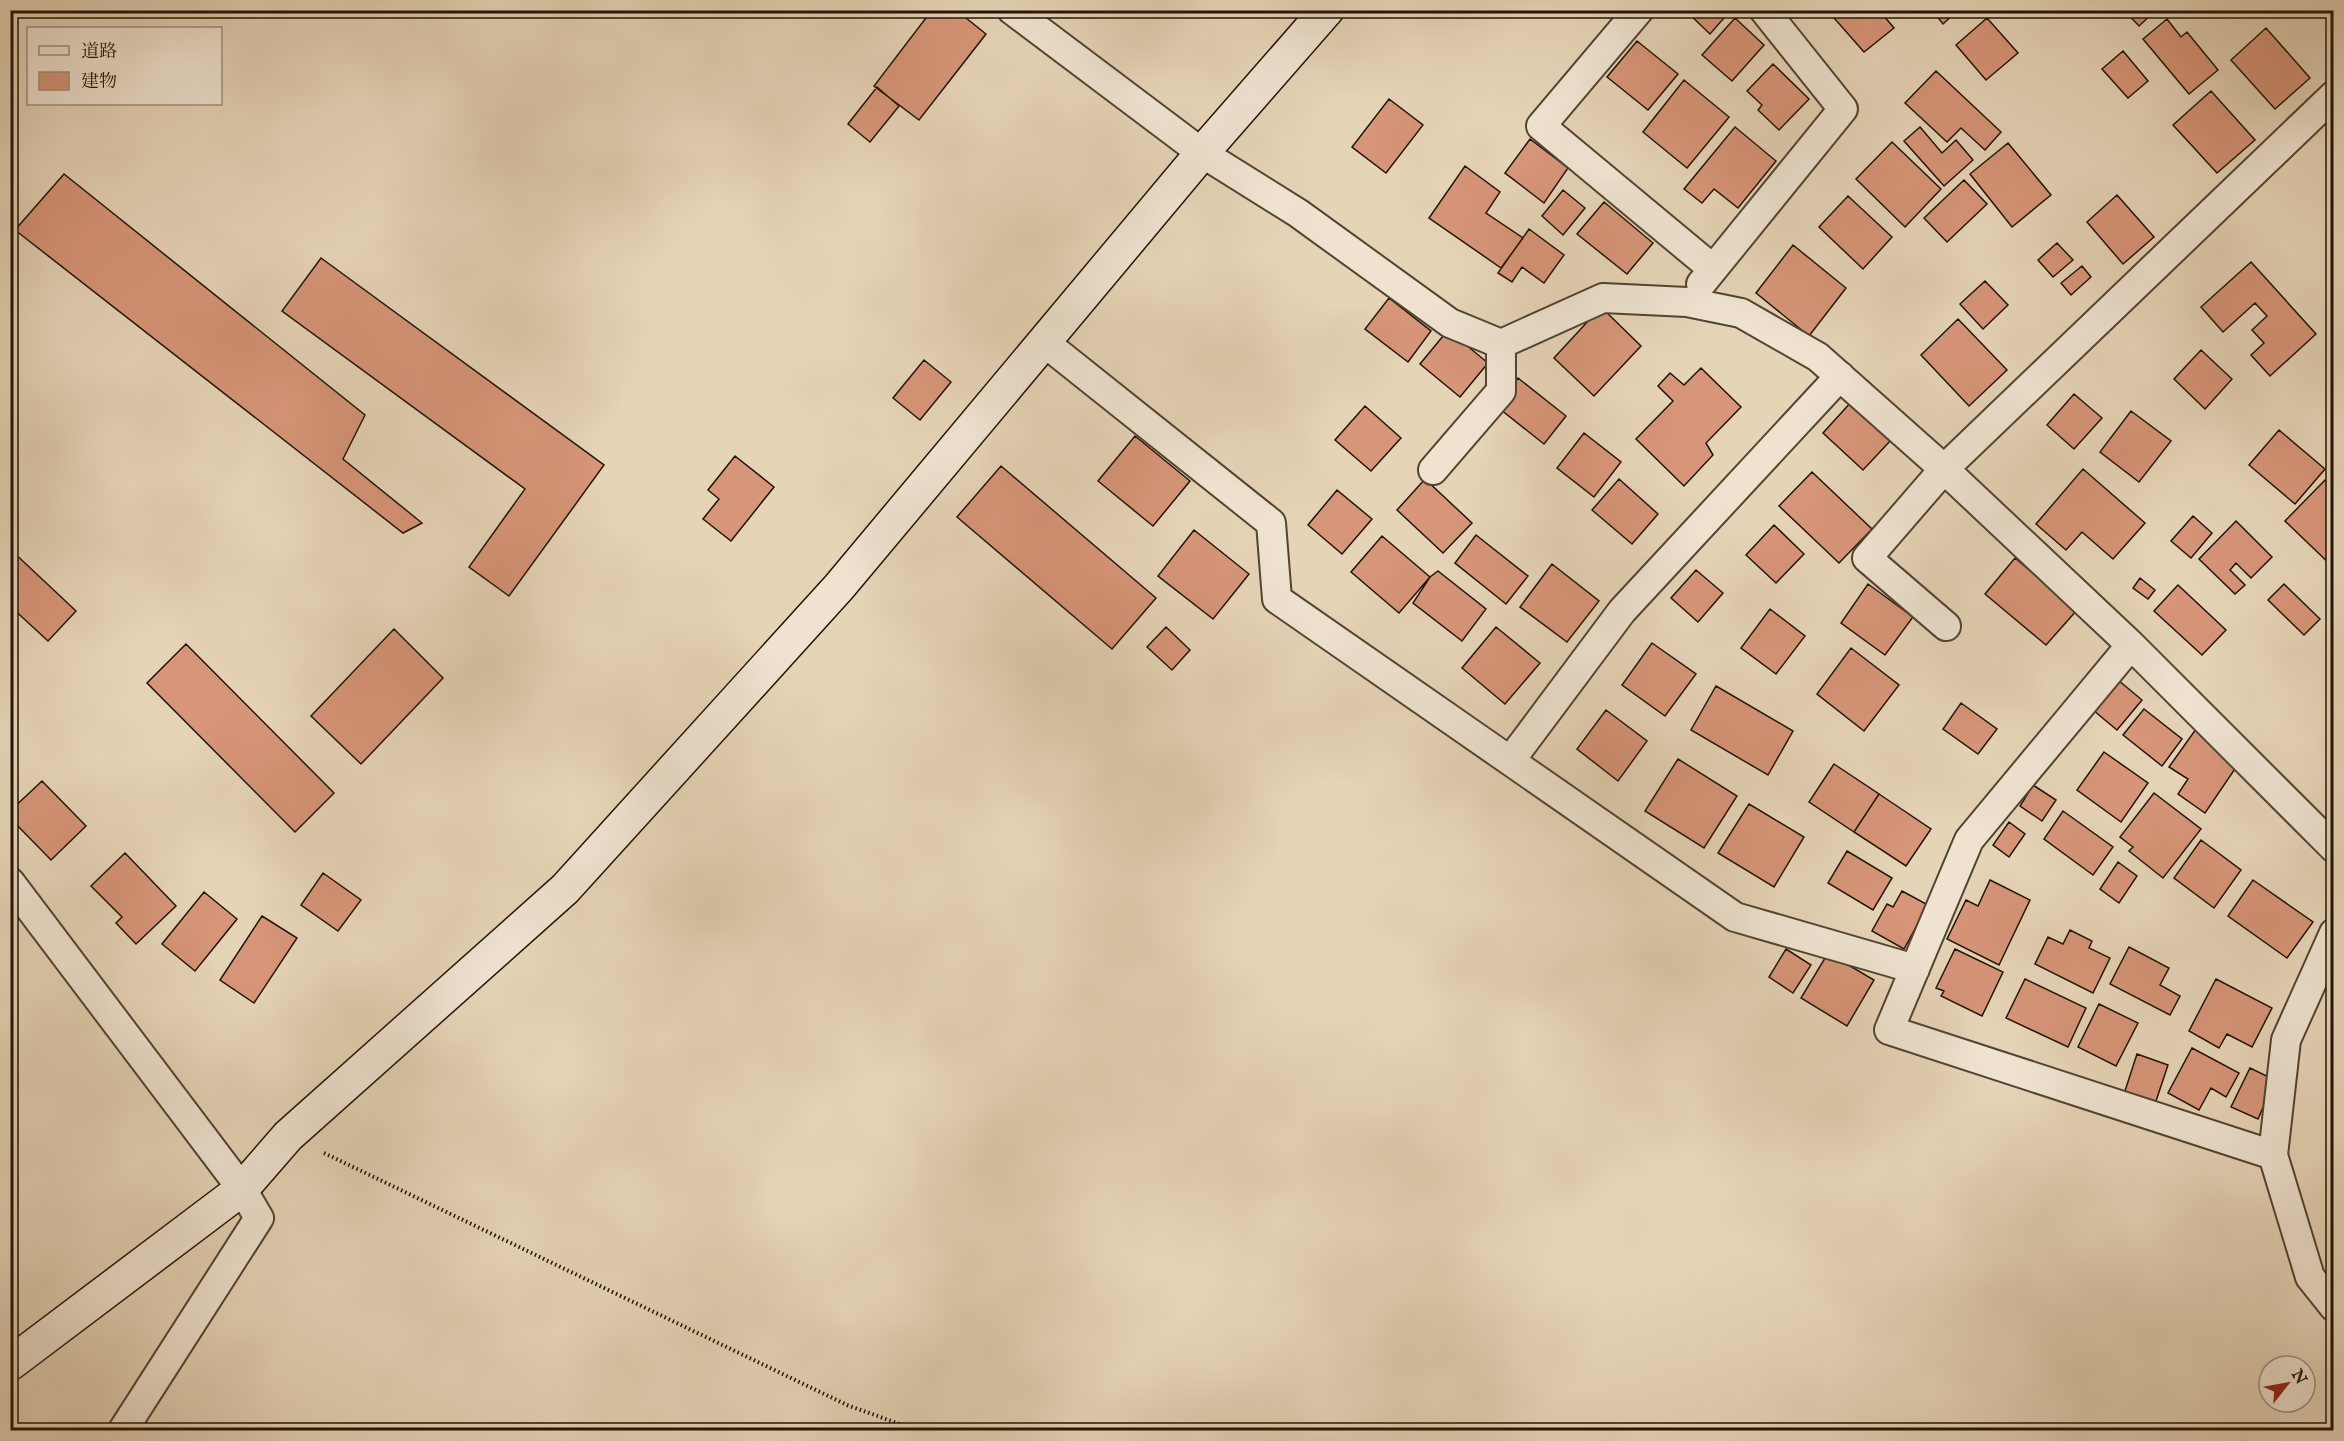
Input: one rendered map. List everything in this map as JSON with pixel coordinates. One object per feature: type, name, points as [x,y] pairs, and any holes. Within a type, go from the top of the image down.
[{"type":"street","points":[[1012,10],[1202,153],[1298,213],[1450,323],[1501,344],[1603,298],[1687,302],[1741,313],[1818,357],[1944,469],[2131,645],[2334,848]]},
{"type":"street","points":[[10,1364],[242,1189],[288,1136],[565,889],[839,587],[1202,153],[1327,10]]},
{"type":"street","points":[[1639,10],[1541,126],[1713,269]]},
{"type":"street","points":[[1687,302],[1843,109],[1764,10]]},
{"type":"street","points":[[1946,626],[1867,558],[1944,469],[2334,95]]},
{"type":"street","points":[[1044,342],[1271,523],[1277,599],[1735,917],[1915,969]]},
{"type":"street","points":[[1432,470],[1501,391],[1501,344]]},
{"type":"street","points":[[1510,761],[1622,611],[1840,376]]},
{"type":"street","points":[[2131,645],[1969,840],[1889,1030],[2272,1155]]},
{"type":"street","points":[[10,882],[242,1189],[259,1218],[123,1431]]},
{"type":"street","points":[[2334,933],[2286,1040],[2272,1155],[2310,1277],[2334,1307]]},
{"type":"path","points":[[288,1136],[847,1405],[916,1431]]},
{"type":"building","points":[[932,10],[956,10],[986,34],[919,120],[874,86]]},
{"type":"building","points":[[1685,10],[1731,10],[1710,34]]},
{"type":"building","points":[[1827,10],[1879,10],[1894,28],[1864,52]]},
{"type":"building","points":[[1932,10],[1958,10],[1943,24]]},
{"type":"building","points":[[2124,10],[2156,10],[2139,26]]},
{"type":"building","points":[[2209,10],[2224,10],[2216,18]]},
{"type":"building","points":[[1735,18],[1764,45],[1732,81],[1702,55]]},
{"type":"building","points":[[1987,18],[2018,53],[1986,80],[1956,45]]},
{"type":"building","points":[[2167,19],[2181,37],[2187,32],[2218,70],[2189,94],[2143,39]]},
{"type":"building","points":[[2266,28],[2310,78],[2275,109],[2231,60]]},
{"type":"building","points":[[1637,41],[1678,74],[1648,110],[1607,77]]},
{"type":"building","points":[[2123,51],[2148,81],[2128,98],[2102,69]]},
{"type":"building","points":[[1773,64],[1809,99],[1779,130],[1758,110],[1762,105],[1747,91]]},
{"type":"building","points":[[1936,71],[2001,132],[1985,150],[1961,128],[1947,142],[1905,103]]},
{"type":"building","points":[[1684,80],[1729,117],[1687,168],[1643,132]]},
{"type":"building","points":[[877,87],[899,106],[870,142],[848,124]]},
{"type":"building","points":[[2211,91],[2255,140],[2217,173],[2173,125]]},
{"type":"building","points":[[1389,99],[1423,125],[1386,173],[1352,147]]},
{"type":"building","points":[[1735,127],[1776,161],[1738,208],[1714,189],[1702,203],[1684,189]]},
{"type":"building","points":[[1920,127],[1942,153],[1956,140],[1973,160],[1944,186],[1904,141]]},
{"type":"building","points":[[1530,139],[1568,168],[1544,203],[1505,173]]},
{"type":"building","points":[[1892,142],[1941,189],[1905,227],[1856,179]]},
{"type":"building","points":[[2008,143],[2051,195],[2012,227],[1970,174]]},
{"type":"building","points":[[1465,166],[1500,192],[1486,213],[1523,238],[1501,268],[1429,218]]},
{"type":"building","points":[[64,174],[365,415],[343,459],[422,523],[403,533],[15,230]]},
{"type":"building","points":[[1964,180],[1987,204],[1947,242],[1924,218]]},
{"type":"building","points":[[1563,190],[1585,208],[1563,235],[1542,216]]},
{"type":"building","points":[[2117,195],[2154,237],[2123,264],[2087,222]]},
{"type":"building","points":[[1848,196],[1892,237],[1863,269],[1819,227]]},
{"type":"building","points":[[1604,202],[1653,243],[1627,274],[1577,234]]},
{"type":"building","points":[[1529,229],[1564,255],[1544,283],[1522,267],[1512,282],[1498,273]]},
{"type":"building","points":[[2057,243],[2073,260],[2053,277],[2038,260]]},
{"type":"building","points":[[1793,245],[1846,288],[1809,336],[1756,293]]},
{"type":"building","points":[[321,258],[604,465],[509,596],[469,567],[525,489],[282,311]]},
{"type":"building","points":[[2251,262],[2316,334],[2270,376],[2251,355],[2264,343],[2252,330],[2267,316],[2255,303],[2223,332],[2201,307]]},
{"type":"building","points":[[2082,266],[2091,277],[2071,295],[2061,283]]},
{"type":"building","points":[[1985,281],[2008,305],[1983,329],[1960,304]]},
{"type":"building","points":[[1389,298],[1431,331],[1408,362],[1365,329]]},
{"type":"building","points":[[1601,307],[1641,346],[1594,396],[1554,358]]},
{"type":"building","points":[[1958,319],[2007,370],[1969,406],[1921,355]]},
{"type":"building","points":[[1448,330],[1488,363],[1460,397],[1420,364]]},
{"type":"building","points":[[2201,350],[2232,379],[2205,409],[2174,379]]},
{"type":"building","points":[[924,360],[951,382],[920,420],[893,398]]},
{"type":"building","points":[[1701,368],[1741,407],[1706,443],[1713,455],[1684,486],[1636,439],[1673,401],[1658,386],[1670,373],[1684,385]]},
{"type":"building","points":[[1518,378],[1566,416],[1544,444],[1496,406]]},
{"type":"building","points":[[2074,394],[2102,418],[2074,449],[2047,425]]},
{"type":"building","points":[[1852,401],[1892,439],[1863,470],[1823,433]]},
{"type":"building","points":[[1365,406],[1401,438],[1371,471],[1335,440]]},
{"type":"building","points":[[2131,411],[2171,441],[2139,482],[2100,452]]},
{"type":"building","points":[[2279,430],[2325,469],[2295,504],[2249,465]]},
{"type":"building","points":[[1584,433],[1621,462],[1594,497],[1557,468]]},
{"type":"building","points":[[1135,436],[1190,481],[1153,526],[1098,481]]},
{"type":"building","points":[[735,456],[774,487],[731,541],[703,519],[719,499],[708,490]]},
{"type":"building","points":[[1001,466],[1156,598],[1112,649],[957,517]]},
{"type":"building","points":[[2083,469],[2145,523],[2113,559],[2082,532],[2066,550],[2036,524]]},
{"type":"building","points":[[1812,472],[1872,529],[1839,563],[1779,506]]},
{"type":"building","points":[[1425,479],[1472,523],[1443,553],[1397,510]]},
{"type":"building","points":[[1619,479],[1658,514],[1632,544],[1592,510]]},
{"type":"building","points":[[2325,480],[2334,488],[2334,568],[2285,521]]},
{"type":"building","points":[[1337,490],[1372,519],[1342,554],[1308,525]]},
{"type":"building","points":[[2193,516],[2212,533],[2191,558],[2171,541]]},
{"type":"building","points":[[2236,521],[2272,557],[2251,578],[2236,563],[2230,570],[2245,585],[2235,594],[2199,559]]},
{"type":"building","points":[[1774,525],[1804,554],[1776,583],[1746,555]]},
{"type":"building","points":[[1194,530],[1249,574],[1213,619],[1158,576]]},
{"type":"building","points":[[1476,535],[1528,576],[1506,604],[1455,563]]},
{"type":"building","points":[[1382,536],[1430,577],[1399,613],[1351,572]]},
{"type":"building","points":[[10,549],[76,611],[48,641],[10,606]]},
{"type":"building","points":[[2015,558],[2077,610],[2046,645],[1985,594]]},
{"type":"building","points":[[1552,564],[1599,601],[1567,642],[1520,607]]},
{"type":"building","points":[[1696,570],[1723,593],[1698,622],[1671,598]]},
{"type":"building","points":[[1438,571],[1486,609],[1462,641],[1413,603],[1430,577]]},
{"type":"building","points":[[2140,578],[2155,590],[2148,599],[2133,588]]},
{"type":"building","points":[[1868,584],[1913,617],[1885,655],[1841,623]]},
{"type":"building","points":[[2284,584],[2320,619],[2304,635],[2268,600]]},
{"type":"building","points":[[2178,585],[2226,630],[2202,655],[2154,611]]},
{"type":"building","points":[[1770,609],[1805,636],[1776,674],[1741,648]]},
{"type":"building","points":[[1166,627],[1190,650],[1172,670],[1147,647]]},
{"type":"building","points":[[1496,627],[1540,663],[1505,704],[1462,668]]},
{"type":"building","points":[[394,629],[443,678],[361,764],[311,716]]},
{"type":"building","points":[[1652,643],[1696,674],[1665,716],[1622,685]]},
{"type":"building","points":[[186,644],[334,793],[295,832],[147,683]]},
{"type":"building","points":[[1851,648],[1899,685],[1864,731],[1817,694]]},
{"type":"building","points":[[2118,680],[2142,700],[2117,730],[2093,710]]},
{"type":"building","points":[[1716,686],[1793,731],[1768,775],[1691,730]]},
{"type":"building","points":[[1961,703],[1997,729],[1978,754],[1943,729]]},
{"type":"building","points":[[2144,709],[2182,739],[2162,766],[2123,735]]},
{"type":"building","points":[[1606,710],[1647,741],[1618,781],[1577,749]]},
{"type":"building","points":[[2196,729],[2241,760],[2205,813],[2178,794],[2188,779],[2169,767]]},
{"type":"building","points":[[2104,752],[2148,783],[2121,822],[2077,790]]},
{"type":"building","points":[[1678,759],[1737,796],[1704,848],[1645,811]]},
{"type":"building","points":[[1834,764],[1879,794],[1854,832],[1809,802]]},
{"type":"building","points":[[42,781],[86,826],[51,860],[10,818],[10,811]]},
{"type":"building","points":[[2033,785],[2056,800],[2042,821],[2020,806]]},
{"type":"building","points":[[2154,793],[2201,829],[2163,878],[2129,851],[2133,847],[2120,837]]},
{"type":"building","points":[[1879,794],[1931,829],[1906,866],[1854,832]]},
{"type":"building","points":[[1749,804],[1804,837],[1774,887],[1718,853]]},
{"type":"building","points":[[2063,811],[2113,847],[2093,875],[2044,839]]},
{"type":"building","points":[[2009,822],[2025,834],[2009,857],[1993,845]]},
{"type":"building","points":[[2201,840],[2241,870],[2214,908],[2174,878]]},
{"type":"building","points":[[1847,851],[1892,878],[1873,910],[1828,883]]},
{"type":"building","points":[[125,853],[176,906],[136,944],[116,923],[122,917],[91,886]]},
{"type":"building","points":[[2118,862],[2137,876],[2119,903],[2100,889]]},
{"type":"building","points":[[323,873],[361,900],[338,931],[301,905]]},
{"type":"building","points":[[1990,880],[2030,900],[1999,965],[1947,939],[1966,900],[1978,906]]},
{"type":"building","points":[[2253,880],[2313,922],[2287,958],[2228,916]]},
{"type":"building","points":[[1902,891],[1928,905],[1904,949],[1872,931],[1887,904],[1893,907]]},
{"type":"building","points":[[204,892],[237,919],[195,971],[162,944]]},
{"type":"building","points":[[262,916],[297,938],[254,1003],[220,980]]},
{"type":"building","points":[[2070,930],[2092,941],[2089,948],[2110,958],[2093,993],[2035,964],[2048,937],[2063,944]]},
{"type":"building","points":[[2129,947],[2169,968],[2160,985],[2180,996],[2170,1015],[2110,984]]},
{"type":"building","points":[[1786,949],[1811,965],[1793,993],[1769,977]]},
{"type":"building","points":[[1955,949],[2003,972],[1982,1016],[1941,996],[1944,991],[1936,988]]},
{"type":"building","points":[[1828,953],[1874,980],[1847,1026],[1801,998]]},
{"type":"building","points":[[2025,979],[2086,1008],[2068,1047],[2006,1018]]},
{"type":"building","points":[[2216,979],[2272,1008],[2252,1047],[2227,1034],[2219,1048],[2189,1031]]},
{"type":"building","points":[[2099,1004],[2138,1023],[2116,1066],[2078,1047]]},
{"type":"building","points":[[2192,1048],[2239,1073],[2226,1097],[2211,1088],[2199,1110],[2168,1093]]},
{"type":"building","points":[[2137,1054],[2168,1065],[2155,1104],[2124,1094]]},
{"type":"building","points":[[2250,1068],[2275,1080],[2258,1119],[2231,1107]]}]
